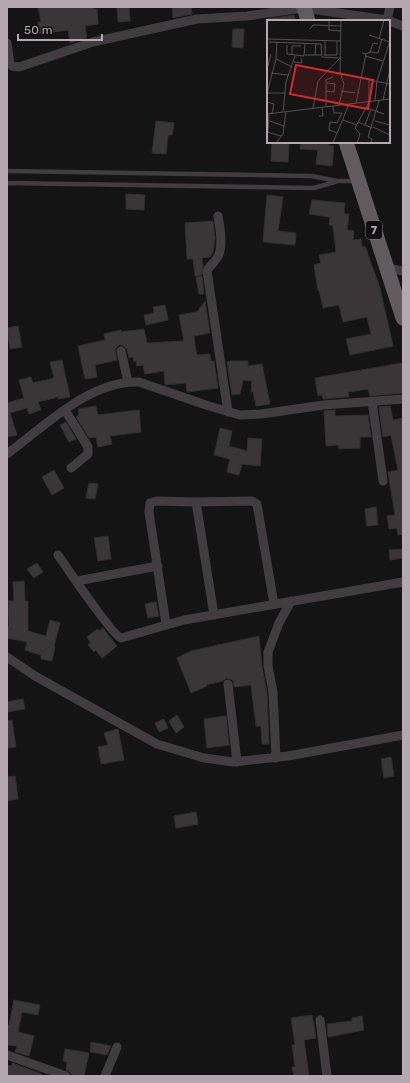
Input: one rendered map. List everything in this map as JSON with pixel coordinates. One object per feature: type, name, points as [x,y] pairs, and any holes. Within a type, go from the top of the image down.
[{"type":"highway","name":"7","points":[[346,143],[403,318]]},
{"type":"street","points":[[7,43],[10,64],[12,66],[19,67],[93,42],[197,19],[306,12],[387,20],[390,7]]},
{"type":"street","points":[[390,21],[403,26]]},
{"type":"street","points":[[218,216],[220,246],[218,258],[209,267],[207,272],[228,412]]},
{"type":"street","points":[[386,268],[403,271]]},
{"type":"street","points":[[121,351],[128,382]]},
{"type":"street","points":[[7,454],[81,399],[96,392],[128,382],[139,382],[240,415],[260,414],[324,405],[403,399]]},
{"type":"street","points":[[372,401],[383,481]]},
{"type":"street","points":[[65,410],[88,447],[88,454],[72,468]]},
{"type":"street","points":[[166,624],[149,512],[150,504],[157,501],[196,502],[248,500],[257,504],[274,604]]},
{"type":"street","points":[[196,502],[214,615]]},
{"type":"street","points":[[58,555],[118,637],[125,638],[166,624],[403,582]]},
{"type":"street","points":[[77,581],[158,566]]},
{"type":"street","points":[[276,758],[273,692],[268,666],[268,652],[279,623],[291,601]]},
{"type":"street","points":[[7,657],[35,676],[157,744],[204,758],[237,762],[276,758],[403,735]]},
{"type":"street","points":[[228,684],[237,762]]},
{"type":"street","points":[[320,1020],[327,1076]]},
{"type":"street","points":[[105,1076],[117,1047]]},
{"type":"street","points":[[7,1055],[66,1076]]},
{"type":"lane","points":[[7,171],[312,176],[337,181],[358,181]]},
{"type":"lane","points":[[7,183],[314,188],[337,181]]},
{"type":"building","points":[[38,7],[93,7],[94,9],[97,9],[98,24],[85,26],[87,38],[70,43],[68,30],[39,34],[38,22],[41,22]]},
{"type":"building","points":[[117,7],[129,7],[130,21],[118,22]]},
{"type":"building","points":[[172,7],[191,7],[192,14],[173,18]]},
{"type":"building","points":[[294,15],[296,20],[267,20]]},
{"type":"building","points":[[233,29],[244,29],[243,48],[232,47]]},
{"type":"building","points":[[156,121],[174,123],[172,135],[168,135],[166,154],[152,153]]},
{"type":"building","points":[[272,143],[289,144],[288,162],[271,161]]},
{"type":"building","points":[[301,143],[329,143],[329,146],[334,146],[332,166],[316,164],[318,150],[300,149]]},
{"type":"building","points":[[126,194],[145,195],[144,210],[126,209]]},
{"type":"building","points":[[267,195],[283,197],[278,231],[296,233],[295,245],[263,242]]},
{"type":"building","points":[[312,200],[345,203],[344,214],[349,214],[347,230],[354,231],[353,240],[361,239],[362,247],[365,246],[380,288],[393,346],[350,355],[346,339],[371,334],[367,317],[343,322],[339,305],[323,308],[319,290],[318,291],[314,265],[321,263],[319,255],[336,252],[333,226],[329,225],[330,217],[309,214]]},
{"type":"building","points":[[213,221],[215,238],[213,252],[210,257],[202,258],[202,275],[195,276],[193,259],[187,259],[185,223]]},
{"type":"building","points":[[202,276],[204,294],[199,294],[196,277]]},
{"type":"building","points":[[205,301],[210,333],[194,336],[195,346],[197,355],[210,354],[211,361],[214,361],[218,388],[187,392],[186,383],[165,385],[164,371],[145,374],[143,365],[137,366],[136,361],[134,362],[133,357],[129,358],[127,349],[122,345],[119,345],[115,349],[117,360],[95,365],[97,377],[85,379],[78,346],[105,340],[104,334],[121,330],[121,332],[144,329],[147,343],[184,341],[179,315],[197,312]]},
{"type":"building","points":[[165,305],[168,320],[146,325],[144,315],[154,313],[153,307]]},
{"type":"building","points":[[18,326],[22,347],[10,349],[7,328]]},
{"type":"building","points":[[62,360],[70,397],[58,399],[58,397],[38,402],[41,410],[29,414],[27,408],[10,413],[17,435],[7,437],[7,403],[24,398],[19,380],[31,377],[33,383],[54,378],[50,362]]},
{"type":"building","points":[[248,361],[248,366],[262,364],[270,404],[256,406],[253,391],[251,392],[252,381],[243,380],[240,394],[232,395],[227,362]]},
{"type":"building","points":[[402,363],[403,393],[370,396],[368,389],[348,392],[349,397],[323,399],[322,395],[318,396],[315,378]]},
{"type":"building","points":[[96,406],[98,415],[139,410],[141,432],[110,436],[112,444],[98,447],[96,437],[89,438],[76,417],[79,415],[78,409]]},
{"type":"building","points":[[390,406],[393,420],[403,418],[403,534],[398,535],[397,528],[389,529],[387,516],[395,515],[388,472],[398,470],[391,435],[383,437],[379,407]]},
{"type":"building","points":[[335,410],[335,416],[368,415],[371,437],[360,437],[360,448],[339,449],[338,445],[326,446],[324,411]]},
{"type":"building","points":[[66,422],[76,439],[69,442],[60,425]]},
{"type":"building","points":[[220,428],[232,431],[229,446],[247,451],[248,438],[262,439],[260,466],[242,464],[239,475],[227,472],[230,459],[214,455]]},
{"type":"building","points":[[54,470],[64,488],[52,495],[42,477]]},
{"type":"building","points":[[89,483],[98,484],[95,499],[86,498]]},
{"type":"building","points":[[376,507],[378,525],[367,526],[365,509]]},
{"type":"building","points":[[108,536],[111,559],[98,561],[94,538]]},
{"type":"building","points":[[403,549],[403,558],[390,560],[389,550]]},
{"type":"building","points":[[37,563],[43,572],[34,578],[27,569]]},
{"type":"building","points":[[24,581],[25,601],[28,601],[28,631],[46,636],[50,620],[60,623],[52,661],[41,659],[41,655],[25,650],[27,642],[7,638],[7,626],[9,626],[8,601],[14,601],[13,582]]},
{"type":"building","points":[[156,602],[159,616],[148,618],[145,604]]},
{"type":"building","points":[[103,628],[117,646],[102,658],[96,650],[94,652],[88,645],[91,643],[87,637],[97,629],[99,631]]},
{"type":"building","points":[[259,636],[262,667],[267,693],[269,744],[262,744],[261,726],[256,726],[251,685],[234,687],[233,680],[227,678],[223,681],[206,685],[207,686],[191,693],[177,658],[191,651]]},
{"type":"building","points":[[23,699],[25,709],[7,712],[7,702]]},
{"type":"building","points":[[177,715],[184,727],[176,733],[169,721]]},
{"type":"building","points":[[226,716],[229,745],[207,748],[204,719]]},
{"type":"building","points":[[164,719],[168,728],[159,732],[155,723]]},
{"type":"building","points":[[12,720],[16,747],[7,748],[7,721]]},
{"type":"building","points":[[118,729],[124,760],[101,764],[98,747],[108,745],[104,733]]},
{"type":"building","points":[[391,757],[394,776],[384,778],[381,759]]},
{"type":"building","points":[[15,776],[18,799],[7,801],[7,777]]},
{"type":"building","points":[[196,812],[198,824],[176,828],[174,816]]},
{"type":"building","points":[[14,1000],[40,1005],[38,1015],[22,1012],[18,1032],[34,1036],[29,1056],[15,1052],[17,1046],[7,1045],[7,1025],[9,1025]]},
{"type":"building","points":[[312,1015],[316,1038],[304,1040],[309,1076],[294,1076],[292,1067],[295,1067],[292,1045],[295,1045],[291,1018]]},
{"type":"building","points":[[362,1016],[364,1030],[328,1037],[327,1024],[352,1021],[352,1018]]},
{"type":"building","points":[[91,1042],[111,1046],[107,1055],[90,1052]]},
{"type":"building","points":[[65,1049],[89,1053],[84,1076],[72,1076],[70,1072],[66,1070],[67,1062],[63,1061]]},
{"type":"building","points":[[12,1063],[42,1074],[42,1076],[7,1076],[7,1065],[12,1066]]}]
